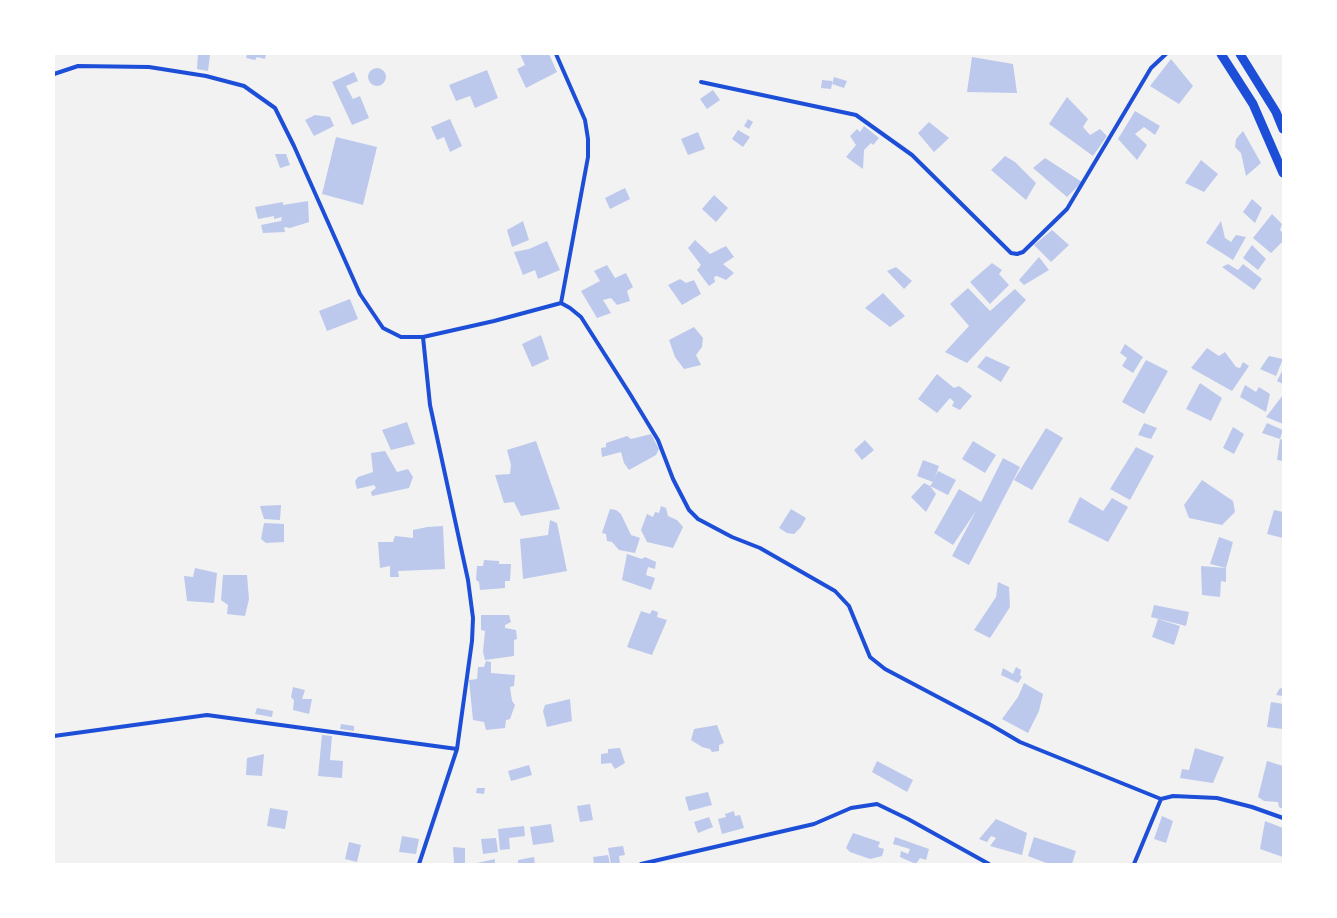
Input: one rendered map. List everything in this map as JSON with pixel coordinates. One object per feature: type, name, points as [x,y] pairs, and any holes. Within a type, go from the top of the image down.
[{"type":"main road","points":[[1221,54],[1253,104],[1283,173]]},
{"type":"main road","points":[[1240,54],[1276,112],[1283,128]]},
{"type":"street","points":[[556,54],[585,120],[588,139],[588,157],[561,303]]},
{"type":"street","points":[[701,82],[856,115],[912,155],[1011,253],[1017,254],[1023,252],[1066,209],[1151,68],[1166,54]]},
{"type":"street","points":[[54,74],[78,66],[149,67],[206,76],[244,86],[275,108],[294,146],[360,294],[383,328],[401,337],[423,337],[494,321],[561,303],[581,317],[630,394],[658,440],[673,479],[689,510],[698,519],[732,537],[760,548],[835,591],[849,606],[870,657],[885,669],[1020,742],[1162,798],[1173,796],[1217,798],[1252,807],[1283,818]]},
{"type":"street","points":[[419,864],[457,750],[472,641],[473,618],[468,580],[430,405],[423,337]]},
{"type":"street","points":[[54,736],[207,715],[457,750]]},
{"type":"street","points":[[1134,864],[1162,798]]},
{"type":"street","points":[[641,864],[814,824],[851,808],[877,804],[989,864]]},
{"type":"building","points":[[198,54],[210,55],[208,71],[197,69]]},
{"type":"building","points":[[247,54],[266,54],[265,59],[257,57],[255,60],[246,58]]},
{"type":"building","points":[[520,54],[549,54],[557,72],[526,88],[517,69],[525,65]]},
{"type":"building","points":[[972,57],[1013,64],[1017,93],[967,92]]},
{"type":"building","points":[[1171,59],[1193,86],[1179,104],[1150,86]]},
{"type":"building","points":[[373,68],[381,68],[386,73],[384,84],[381,86],[373,86],[368,81],[368,73]]},
{"type":"building","points":[[487,70],[498,98],[475,108],[470,96],[456,101],[449,85]]},
{"type":"building","points":[[354,72],[358,81],[346,86],[353,99],[360,96],[369,118],[352,125],[332,82]]},
{"type":"building","points":[[834,77],[847,81],[844,88],[832,84]]},
{"type":"building","points":[[822,80],[832,81],[831,89],[821,88]]},
{"type":"building","points":[[713,90],[720,100],[707,109],[700,99]]},
{"type":"building","points":[[1067,97],[1088,119],[1083,127],[1090,135],[1100,129],[1107,136],[1093,156],[1049,124]]},
{"type":"building","points":[[1135,111],[1160,126],[1155,135],[1144,127],[1135,134],[1147,145],[1137,160],[1118,139]]},
{"type":"building","points":[[315,115],[330,117],[334,126],[314,136],[305,120]]},
{"type":"building","points":[[450,119],[462,146],[450,152],[444,137],[437,140],[431,127]]},
{"type":"building","points":[[748,119],[753,122],[749,129],[744,126]]},
{"type":"building","points":[[929,122],[949,138],[934,152],[918,133]]},
{"type":"building","points":[[864,126],[879,138],[873,145],[871,143],[864,150],[863,169],[846,157],[856,145],[850,136],[857,129],[860,132]]},
{"type":"building","points":[[738,130],[750,137],[743,147],[732,139]]},
{"type":"building","points":[[1243,131],[1261,163],[1246,176],[1241,153],[1235,147],[1236,139]]},
{"type":"building","points":[[698,132],[705,149],[688,155],[681,139]]},
{"type":"building","points":[[336,137],[377,147],[363,205],[322,194]]},
{"type":"building","points":[[275,154],[286,154],[290,165],[280,168]]},
{"type":"building","points":[[1005,156],[1015,162],[1036,183],[1026,200],[991,170]]},
{"type":"building","points":[[1045,158],[1082,182],[1067,197],[1033,168]]},
{"type":"building","points":[[1201,160],[1218,174],[1204,192],[1185,183]]},
{"type":"building","points":[[625,188],[630,199],[610,209],[605,198]]},
{"type":"building","points":[[714,195],[728,208],[716,222],[702,209]]},
{"type":"building","points":[[1252,199],[1262,208],[1255,223],[1243,212]]},
{"type":"building","points":[[308,201],[309,222],[290,228],[284,227],[285,232],[263,233],[261,225],[281,221],[282,217],[274,219],[274,216],[258,219],[255,207],[283,202],[283,205]]},
{"type":"building","points":[[1272,214],[1282,224],[1280,230],[1283,233],[1282,242],[1271,253],[1253,238]]},
{"type":"building","points":[[523,221],[529,240],[512,247],[507,230]]},
{"type":"building","points":[[1221,221],[1225,238],[1231,242],[1236,235],[1246,237],[1233,260],[1206,243]]},
{"type":"building","points":[[1052,230],[1069,245],[1051,262],[1034,245]]},
{"type":"building","points":[[695,240],[710,254],[726,246],[734,257],[723,264],[734,273],[726,280],[717,276],[714,277],[715,282],[709,286],[697,270],[701,265],[688,248]]},
{"type":"building","points":[[547,241],[560,270],[538,279],[535,270],[523,275],[514,252],[529,249]]},
{"type":"building","points":[[1252,245],[1266,259],[1258,270],[1243,258]]},
{"type":"building","points":[[1039,257],[1049,270],[1024,285],[1019,280]]},
{"type":"building","points":[[992,263],[1002,270],[999,274],[1009,285],[990,304],[970,282]]},
{"type":"building","points":[[1228,264],[1238,270],[1243,264],[1262,279],[1254,290],[1222,267]]},
{"type":"building","points":[[607,265],[615,278],[626,273],[633,287],[627,291],[630,301],[617,305],[611,298],[603,300],[611,313],[597,318],[581,291],[600,281],[594,271]]},
{"type":"building","points":[[896,267],[912,281],[904,289],[887,271]]},
{"type":"building","points":[[680,279],[686,283],[694,280],[701,294],[682,305],[668,285]]},
{"type":"building","points":[[968,288],[990,311],[1015,289],[1026,300],[967,363],[945,352],[969,326],[950,304]]},
{"type":"building","points":[[883,293],[905,316],[890,327],[865,308]]},
{"type":"building","points":[[350,299],[358,319],[327,331],[319,311]]},
{"type":"building","points":[[694,327],[703,338],[702,347],[696,355],[701,365],[684,369],[675,357],[669,340]]},
{"type":"building","points":[[541,335],[549,359],[532,367],[522,344]]},
{"type":"building","points":[[1125,344],[1143,357],[1133,373],[1122,366],[1127,358],[1120,353]]},
{"type":"building","points":[[1207,348],[1219,356],[1225,352],[1236,367],[1240,368],[1243,362],[1249,366],[1232,391],[1191,368]]},
{"type":"building","points":[[986,356],[1010,367],[1001,382],[977,367]]},
{"type":"building","points":[[1269,356],[1283,359],[1276,376],[1260,369]]},
{"type":"building","points":[[1146,360],[1168,371],[1144,414],[1122,402]]},
{"type":"building","points":[[1283,369],[1283,384],[1277,381]]},
{"type":"building","points":[[937,374],[954,388],[959,386],[972,396],[960,410],[952,406],[954,402],[950,398],[937,413],[918,399]]},
{"type":"building","points":[[1200,383],[1222,398],[1211,421],[1186,409]]},
{"type":"building","points":[[1245,385],[1256,392],[1259,387],[1270,394],[1266,412],[1240,397]]},
{"type":"building","points":[[1283,395],[1283,424],[1266,417]]},
{"type":"building","points":[[407,422],[415,444],[391,450],[382,430]]},
{"type":"building","points":[[1144,423],[1157,428],[1151,439],[1138,435]]},
{"type":"building","points":[[1267,423],[1283,430],[1280,439],[1262,433]]},
{"type":"building","points":[[1233,427],[1244,434],[1234,454],[1223,448]]},
{"type":"building","points":[[1046,428],[1063,438],[1032,490],[1014,480]]},
{"type":"building","points":[[651,434],[659,449],[656,455],[629,470],[624,463],[621,452],[602,457],[601,448],[606,447],[606,443],[627,436],[631,439]]},
{"type":"building","points":[[1280,439],[1283,440],[1283,461],[1277,460]]},
{"type":"building","points":[[865,440],[874,450],[862,460],[854,450]]},
{"type":"building","points":[[536,441],[560,509],[521,516],[514,502],[504,503],[495,475],[510,474],[511,465],[507,450]]},
{"type":"building","points":[[973,441],[996,455],[985,473],[962,459]]},
{"type":"building","points":[[1136,447],[1154,456],[1130,500],[1110,489]]},
{"type":"building","points":[[385,451],[397,472],[408,469],[413,477],[409,488],[372,496],[371,492],[376,488],[374,485],[357,489],[355,481],[358,477],[373,472],[371,453]]},
{"type":"building","points":[[1003,458],[1020,467],[969,565],[952,556],[976,511],[953,545],[934,533],[959,489],[981,502]]},
{"type":"building","points":[[923,460],[939,466],[935,477],[938,471],[956,480],[948,495],[930,486],[933,482],[917,476]]},
{"type":"building","points":[[1202,480],[1233,501],[1235,512],[1222,525],[1189,518],[1184,505]]},
{"type":"building","points":[[924,483],[930,486],[936,494],[926,512],[911,497]]},
{"type":"building","points":[[1080,497],[1103,511],[1112,498],[1128,507],[1108,542],[1068,522]]},
{"type":"building","points":[[281,505],[280,520],[264,519],[260,506]]},
{"type":"building","points":[[661,506],[666,508],[668,516],[677,520],[683,527],[673,548],[647,542],[641,530],[647,514],[653,517],[655,512],[659,513]]},
{"type":"building","points":[[610,509],[616,510],[621,514],[631,535],[640,538],[635,553],[619,550],[612,542],[607,541],[606,534],[602,533]]},
{"type":"building","points":[[791,509],[806,518],[801,527],[794,534],[787,533],[779,528]]},
{"type":"building","points":[[1274,510],[1283,512],[1283,538],[1267,534]]},
{"type":"building","points":[[550,520],[557,523],[567,571],[523,579],[520,539],[548,535]]},
{"type":"building","points":[[264,523],[284,524],[284,542],[266,543],[261,539]]},
{"type":"building","points":[[443,526],[445,569],[398,571],[399,577],[390,577],[390,566],[380,568],[378,542],[393,542],[395,536],[413,538],[413,530]]},
{"type":"building","points":[[1219,537],[1233,542],[1226,568],[1210,564]]},
{"type":"building","points":[[627,554],[642,559],[645,557],[656,562],[655,569],[648,567],[646,575],[655,578],[651,590],[622,580]]},
{"type":"building","points":[[484,560],[499,561],[499,564],[511,564],[510,581],[505,581],[505,588],[480,590],[479,582],[476,580],[477,566],[483,566]]},
{"type":"building","points":[[1201,566],[1226,568],[1226,582],[1221,581],[1220,597],[1202,595]]},
{"type":"building","points":[[195,568],[217,573],[214,603],[187,601],[184,576],[193,577]]},
{"type":"building","points":[[223,575],[247,575],[249,599],[245,616],[227,614],[228,605],[221,600]]},
{"type":"building","points":[[998,582],[1009,587],[1010,607],[990,638],[974,630],[996,597]]},
{"type":"building","points":[[1154,605],[1189,612],[1186,626],[1151,617]]},
{"type":"building","points":[[652,610],[658,612],[657,617],[667,620],[652,655],[627,647],[641,611],[650,614]]},
{"type":"building","points":[[481,615],[509,615],[511,622],[505,625],[505,628],[516,630],[517,639],[514,640],[514,656],[485,660],[483,652],[485,631],[481,630]]},
{"type":"building","points":[[1158,619],[1180,626],[1174,645],[1152,637]]},
{"type":"building","points":[[486,661],[491,662],[491,673],[515,675],[514,686],[510,687],[512,701],[515,705],[510,719],[506,720],[505,728],[486,730],[484,722],[473,720],[469,680],[477,679],[478,667],[484,667]]},
{"type":"building","points":[[1016,667],[1021,670],[1020,675],[1022,677],[1018,683],[1001,675],[1003,668],[1013,674]]},
{"type":"building","points":[[1024,683],[1043,694],[1039,711],[1028,733],[1002,719],[1018,697]]},
{"type":"building","points":[[293,687],[305,690],[302,699],[312,699],[309,714],[293,710],[294,700],[291,697]]},
{"type":"building","points":[[1280,688],[1283,689],[1283,696],[1276,695]]},
{"type":"building","points":[[570,699],[572,721],[547,727],[543,711],[545,705]]},
{"type":"building","points":[[1271,702],[1283,704],[1283,729],[1267,727]]},
{"type":"building","points":[[257,708],[273,711],[272,717],[255,714]]},
{"type":"building","points":[[341,724],[354,726],[354,731],[340,729]]},
{"type":"building","points":[[717,725],[724,743],[719,745],[719,751],[712,752],[710,749],[702,747],[691,740],[694,729]]},
{"type":"building","points":[[322,735],[332,736],[330,760],[343,761],[342,778],[318,776]]},
{"type":"building","points":[[620,748],[625,763],[615,769],[611,763],[601,764],[601,754],[608,753],[608,749]]},
{"type":"building","points":[[1195,748],[1224,757],[1213,783],[1180,778],[1182,769],[1189,770]]},
{"type":"building","points":[[264,754],[262,776],[246,775],[247,758]]},
{"type":"building","points":[[877,761],[913,780],[907,792],[872,772]]},
{"type":"building","points":[[1267,761],[1283,766],[1283,809],[1279,807],[1278,802],[1264,801],[1258,797]]},
{"type":"building","points":[[529,765],[532,775],[511,781],[508,771]]},
{"type":"building","points":[[477,788],[485,788],[484,794],[476,793]]},
{"type":"building","points":[[708,792],[712,805],[689,811],[685,797]]},
{"type":"building","points":[[590,804],[593,820],[580,822],[577,806]]},
{"type":"building","points":[[270,808],[288,811],[285,829],[267,826]]},
{"type":"building","points":[[734,811],[735,816],[740,815],[744,828],[722,834],[718,819],[726,817],[725,814]]},
{"type":"building","points":[[1162,816],[1173,821],[1166,843],[1154,839]]},
{"type":"building","points":[[709,817],[713,827],[698,833],[694,822]]},
{"type":"building","points":[[996,819],[1027,833],[1022,855],[990,846],[996,838],[991,836],[987,842],[979,839]]},
{"type":"building","points":[[1265,821],[1283,828],[1283,857],[1260,849]]},
{"type":"building","points":[[551,824],[554,842],[533,845],[530,827]]},
{"type":"building","points":[[524,826],[525,836],[509,838],[510,849],[500,850],[498,829]]},
{"type":"building","points":[[853,833],[880,842],[878,847],[884,849],[882,856],[870,859],[850,852],[846,848]]},
{"type":"building","points":[[402,836],[419,839],[416,854],[399,852]]},
{"type":"building","points":[[895,837],[929,849],[926,860],[920,858],[916,864],[900,857],[901,851],[908,854],[910,849],[893,844]]},
{"type":"building","points":[[1034,837],[1076,851],[1072,864],[1049,864],[1028,856]]},
{"type":"building","points":[[496,838],[498,852],[483,854],[481,839]]},
{"type":"building","points":[[349,842],[361,845],[357,862],[345,859]]},
{"type":"building","points":[[623,846],[625,855],[619,856],[620,864],[611,864],[608,848]]},
{"type":"building","points":[[453,847],[465,848],[465,864],[454,864]]},
{"type":"building","points":[[608,855],[610,864],[594,864],[593,857]]},
{"type":"building","points":[[534,857],[535,864],[518,864],[518,860]]},
{"type":"building","points":[[495,859],[495,864],[477,864],[477,863]]}]
